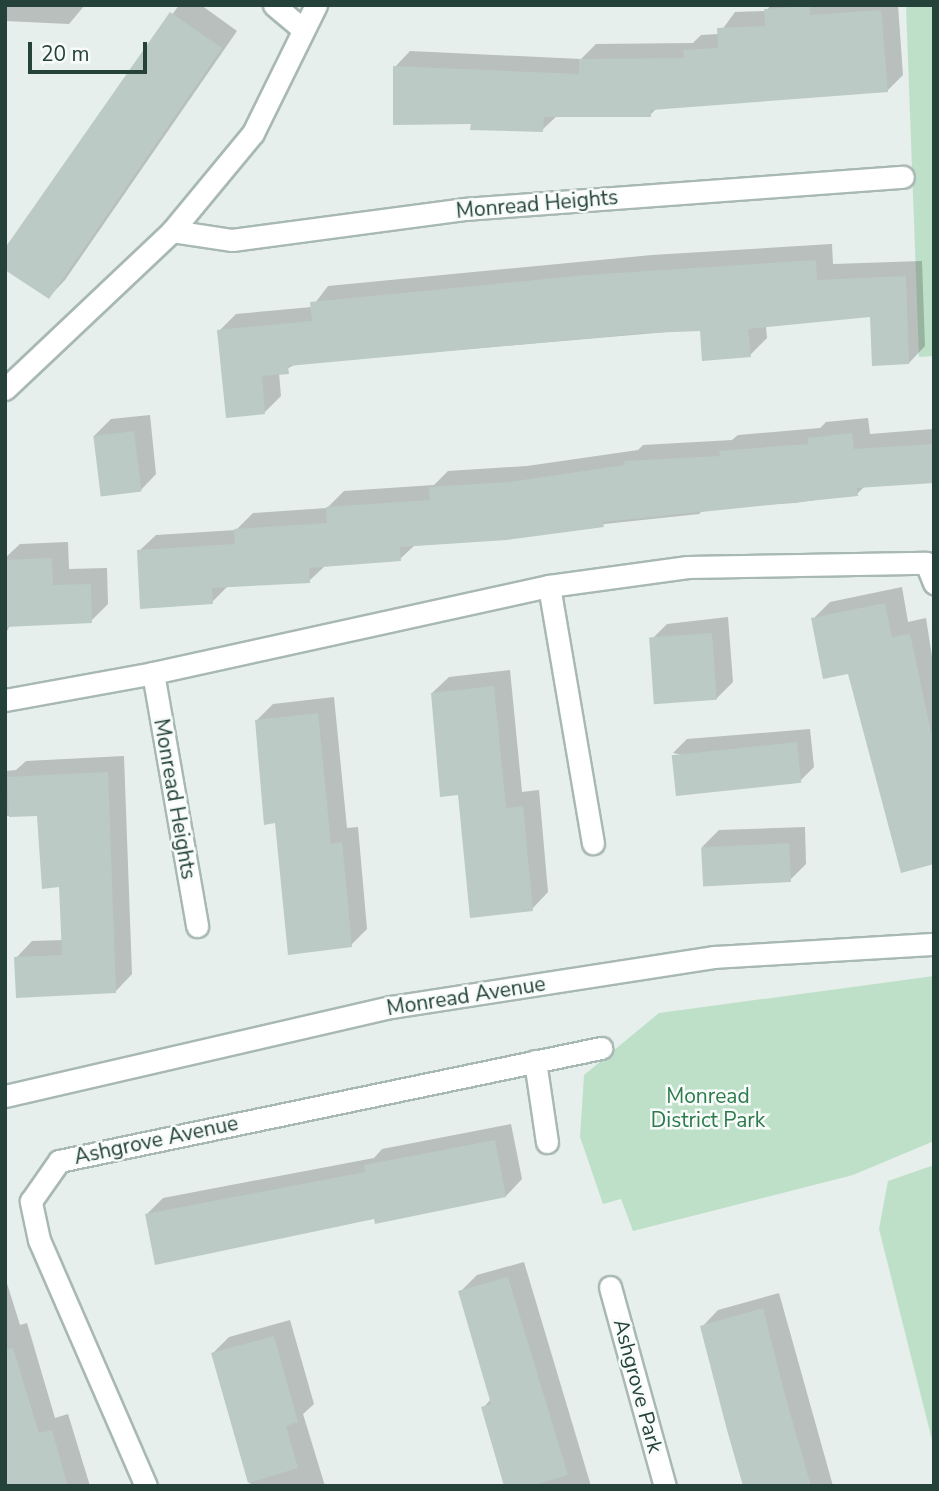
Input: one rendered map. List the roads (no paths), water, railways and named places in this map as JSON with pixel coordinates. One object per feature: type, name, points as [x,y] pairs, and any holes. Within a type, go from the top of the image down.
[{"type":"street","points":[[274,5],[303,29]]},
{"type":"street","points":[[5,388],[172,232],[253,133],[316,5]]},
{"type":"street","name":"Monread Heights","points":[[172,232],[232,240],[464,209],[903,177]]},
{"type":"street","points":[[5,700],[153,673],[549,586],[688,567],[926,563],[934,583]]},
{"type":"street","points":[[549,586],[593,843]]},
{"type":"street","name":"Monread Heights","points":[[153,673],[197,926]]},
{"type":"street","name":"Monread Avenue","points":[[5,1096],[391,1007],[714,957],[934,944]]},
{"type":"street","name":"Ashgrove Avenue","points":[[146,1486],[39,1240],[32,1200],[59,1161],[601,1048]]},
{"type":"street","points":[[535,1061],[547,1142]]},
{"type":"street","name":"Ashgrove Park","points":[[610,1287],[665,1486]]},
{"type":"park label","name":"Monread District Park","points":[[708,1108]]}]
